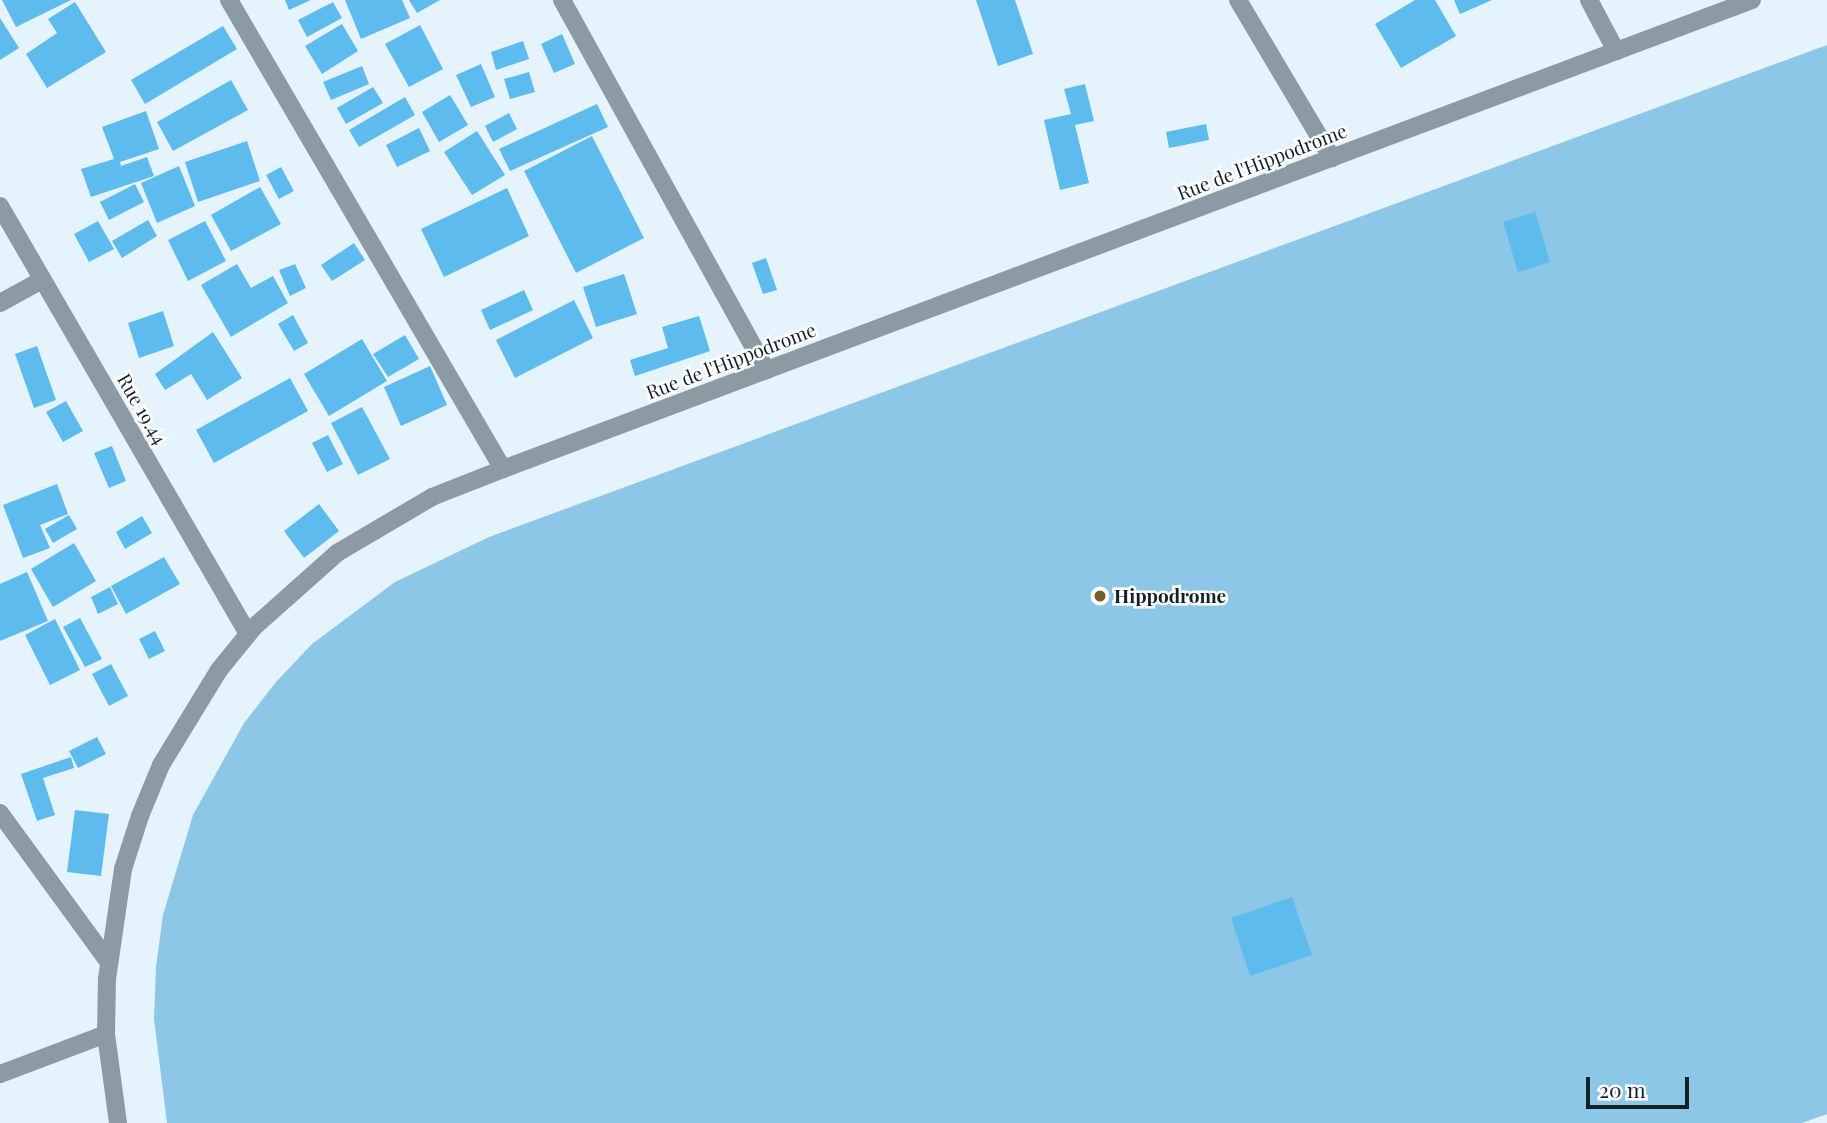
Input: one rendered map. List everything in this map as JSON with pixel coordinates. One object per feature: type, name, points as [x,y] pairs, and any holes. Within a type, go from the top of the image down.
[{"type":"street","points":[[229,0],[503,469]]},
{"type":"street","points":[[562,0],[766,370]]},
{"type":"street","points":[[1238,0],[1332,158]]},
{"type":"street","points":[[1589,0],[1616,51]]},
{"type":"street","name":"Rue de l'Hippodrome","points":[[118,1123],[106,1034],[108,961],[123,869],[161,765],[188,716],[248,633],[294,588],[383,522],[432,497],[503,469],[1752,0]]},
{"type":"street","name":"Rue 19.44","points":[[0,206],[248,633]]},
{"type":"street","points":[[0,303],[42,280]]},
{"type":"street","points":[[0,813],[108,961]]},
{"type":"street","points":[[0,1074],[106,1034]]},
{"type":"shaded area","name":"Hippodrome","points":[[1827,45],[1827,1114],[1802,1123],[167,1123],[154,1019],[156,967],[163,915],[193,815],[244,723],[276,682],[312,644],[395,582],[489,537]]},
{"type":"building","points":[[2,0],[71,0],[16,27]]},
{"type":"building","points":[[285,0],[311,0],[289,10]]},
{"type":"building","points":[[345,0],[402,0],[410,18],[361,39]]},
{"type":"building","points":[[409,0],[440,0],[417,13]]},
{"type":"building","points":[[976,0],[1015,0],[1033,54],[998,66]]},
{"type":"building","points":[[1415,0],[1435,0],[1456,36],[1401,68],[1375,24]]},
{"type":"building","points":[[1454,0],[1492,0],[1460,14]]},
{"type":"building","points":[[75,2],[106,52],[47,88],[26,54],[57,33],[48,19]]},
{"type":"building","points":[[333,2],[342,18],[307,37],[298,20]]},
{"type":"building","points":[[0,18],[19,48],[0,60]]},
{"type":"building","points":[[342,24],[358,51],[322,74],[305,46]]},
{"type":"building","points":[[420,25],[443,69],[409,87],[385,44]]},
{"type":"building","points":[[223,26],[237,49],[145,104],[131,80]]},
{"type":"building","points":[[562,34],[575,64],[554,73],[541,44]]},
{"type":"building","points":[[523,41],[529,59],[496,70],[491,52]]},
{"type":"building","points":[[481,64],[495,97],[471,107],[456,75]]},
{"type":"building","points":[[362,66],[369,84],[331,100],[323,82]]},
{"type":"building","points":[[529,72],[535,92],[510,99],[504,79]]},
{"type":"building","points":[[231,80],[248,110],[173,151],[157,122]]},
{"type":"building","points":[[1085,84],[1094,121],[1075,125],[1089,183],[1060,190],[1044,120],[1071,114],[1064,89]]},
{"type":"building","points":[[373,87],[383,103],[346,124],[337,108]]},
{"type":"building","points":[[450,95],[468,125],[439,142],[422,112]]},
{"type":"building","points":[[405,97],[415,115],[359,147],[349,130]]},
{"type":"building","points":[[597,104],[608,127],[510,171],[499,149]]},
{"type":"building","points":[[146,111],[159,149],[120,162],[121,166],[147,157],[154,176],[91,197],[81,169],[114,159],[102,127]]},
{"type":"building","points":[[509,113],[517,129],[493,142],[485,126]]},
{"type":"building","points":[[1206,124],[1209,140],[1169,148],[1166,132]]},
{"type":"building","points":[[419,128],[430,151],[397,167],[386,145]]},
{"type":"building","points":[[477,131],[505,175],[472,195],[444,152]]},
{"type":"building","points":[[592,136],[644,238],[576,273],[524,171]]},
{"type":"building","points":[[247,141],[260,181],[198,202],[185,162]]},
{"type":"building","points":[[179,166],[195,206],[157,223],[141,183]]},
{"type":"building","points":[[281,167],[294,191],[279,199],[266,175]]},
{"type":"building","points":[[135,184],[144,202],[109,220],[100,202]]},
{"type":"building","points":[[260,187],[281,224],[231,251],[211,215]]},
{"type":"building","points":[[507,188],[529,236],[444,277],[421,229]]},
{"type":"building","points":[[1535,212],[1550,262],[1518,272],[1503,222]]},
{"type":"building","points":[[148,220],[157,236],[122,258],[112,241]]},
{"type":"building","points":[[98,221],[114,249],[89,262],[74,234]]},
{"type":"building","points":[[205,221],[226,261],[188,281],[168,240]]},
{"type":"building","points":[[354,243],[365,260],[332,281],[321,265]]},
{"type":"building","points":[[766,258],[777,290],[763,294],[752,263]]},
{"type":"building","points":[[237,264],[251,288],[273,276],[288,303],[231,337],[201,285]]},
{"type":"building","points":[[295,264],[306,288],[290,296],[279,270]]},
{"type":"building","points":[[624,274],[637,314],[596,327],[583,287]]},
{"type":"building","points":[[524,290],[533,310],[490,330],[481,310]]},
{"type":"building","points":[[574,300],[593,338],[515,378],[496,340]]},
{"type":"building","points":[[163,311],[174,346],[139,358],[128,323]]},
{"type":"building","points":[[293,315],[308,343],[294,351],[278,324]]},
{"type":"building","points":[[699,316],[710,351],[635,376],[630,360],[668,348],[662,327]]},
{"type":"building","points":[[213,332],[242,378],[207,400],[191,374],[165,390],[155,374]]},
{"type":"building","points":[[405,335],[419,359],[388,377],[373,354]]},
{"type":"building","points":[[362,339],[387,381],[329,416],[304,374]]},
{"type":"building","points":[[37,346],[56,400],[34,408],[15,354]]},
{"type":"building","points":[[430,366],[447,405],[401,426],[384,387]]},
{"type":"building","points":[[290,378],[308,411],[214,463],[196,430]]},
{"type":"building","points":[[66,401],[83,431],[63,442],[46,412]]},
{"type":"building","points":[[362,407],[390,459],[358,475],[331,423]]},
{"type":"building","points":[[328,435],[343,464],[327,472],[312,443]]},
{"type":"building","points":[[112,446],[126,481],[109,488],[94,453]]},
{"type":"building","points":[[57,484],[68,514],[40,525],[50,548],[23,558],[3,505]]},
{"type":"building","points":[[319,504],[339,531],[304,558],[284,531]]},
{"type":"building","points":[[69,515],[77,529],[53,543],[45,529]]},
{"type":"building","points":[[142,516],[152,533],[125,549],[116,532]]},
{"type":"building","points":[[74,543],[96,581],[53,607],[31,569]]},
{"type":"building","points":[[164,557],[180,584],[126,614],[111,586]]},
{"type":"building","points":[[27,572],[48,621],[0,641],[0,584]]},
{"type":"building","points":[[110,587],[118,604],[98,614],[91,597]]},
{"type":"building","points":[[80,618],[102,659],[85,667],[63,627]]},
{"type":"building","points":[[55,619],[80,670],[50,685],[25,635]]},
{"type":"building","points":[[155,631],[165,651],[149,659],[139,639]]},
{"type":"building","points":[[111,664],[128,696],[109,706],[92,674]]},
{"type":"building","points":[[97,737],[106,754],[78,768],[69,751]]},
{"type":"building","points":[[71,757],[74,768],[43,778],[55,815],[37,821],[21,774]]},
{"type":"building","points":[[75,810],[109,814],[101,876],[67,872]]},
{"type":"building","points":[[1292,897],[1312,955],[1250,976],[1231,918]]},
{"type":"place","name":"Hippodrome","points":[[1100,596]]}]
